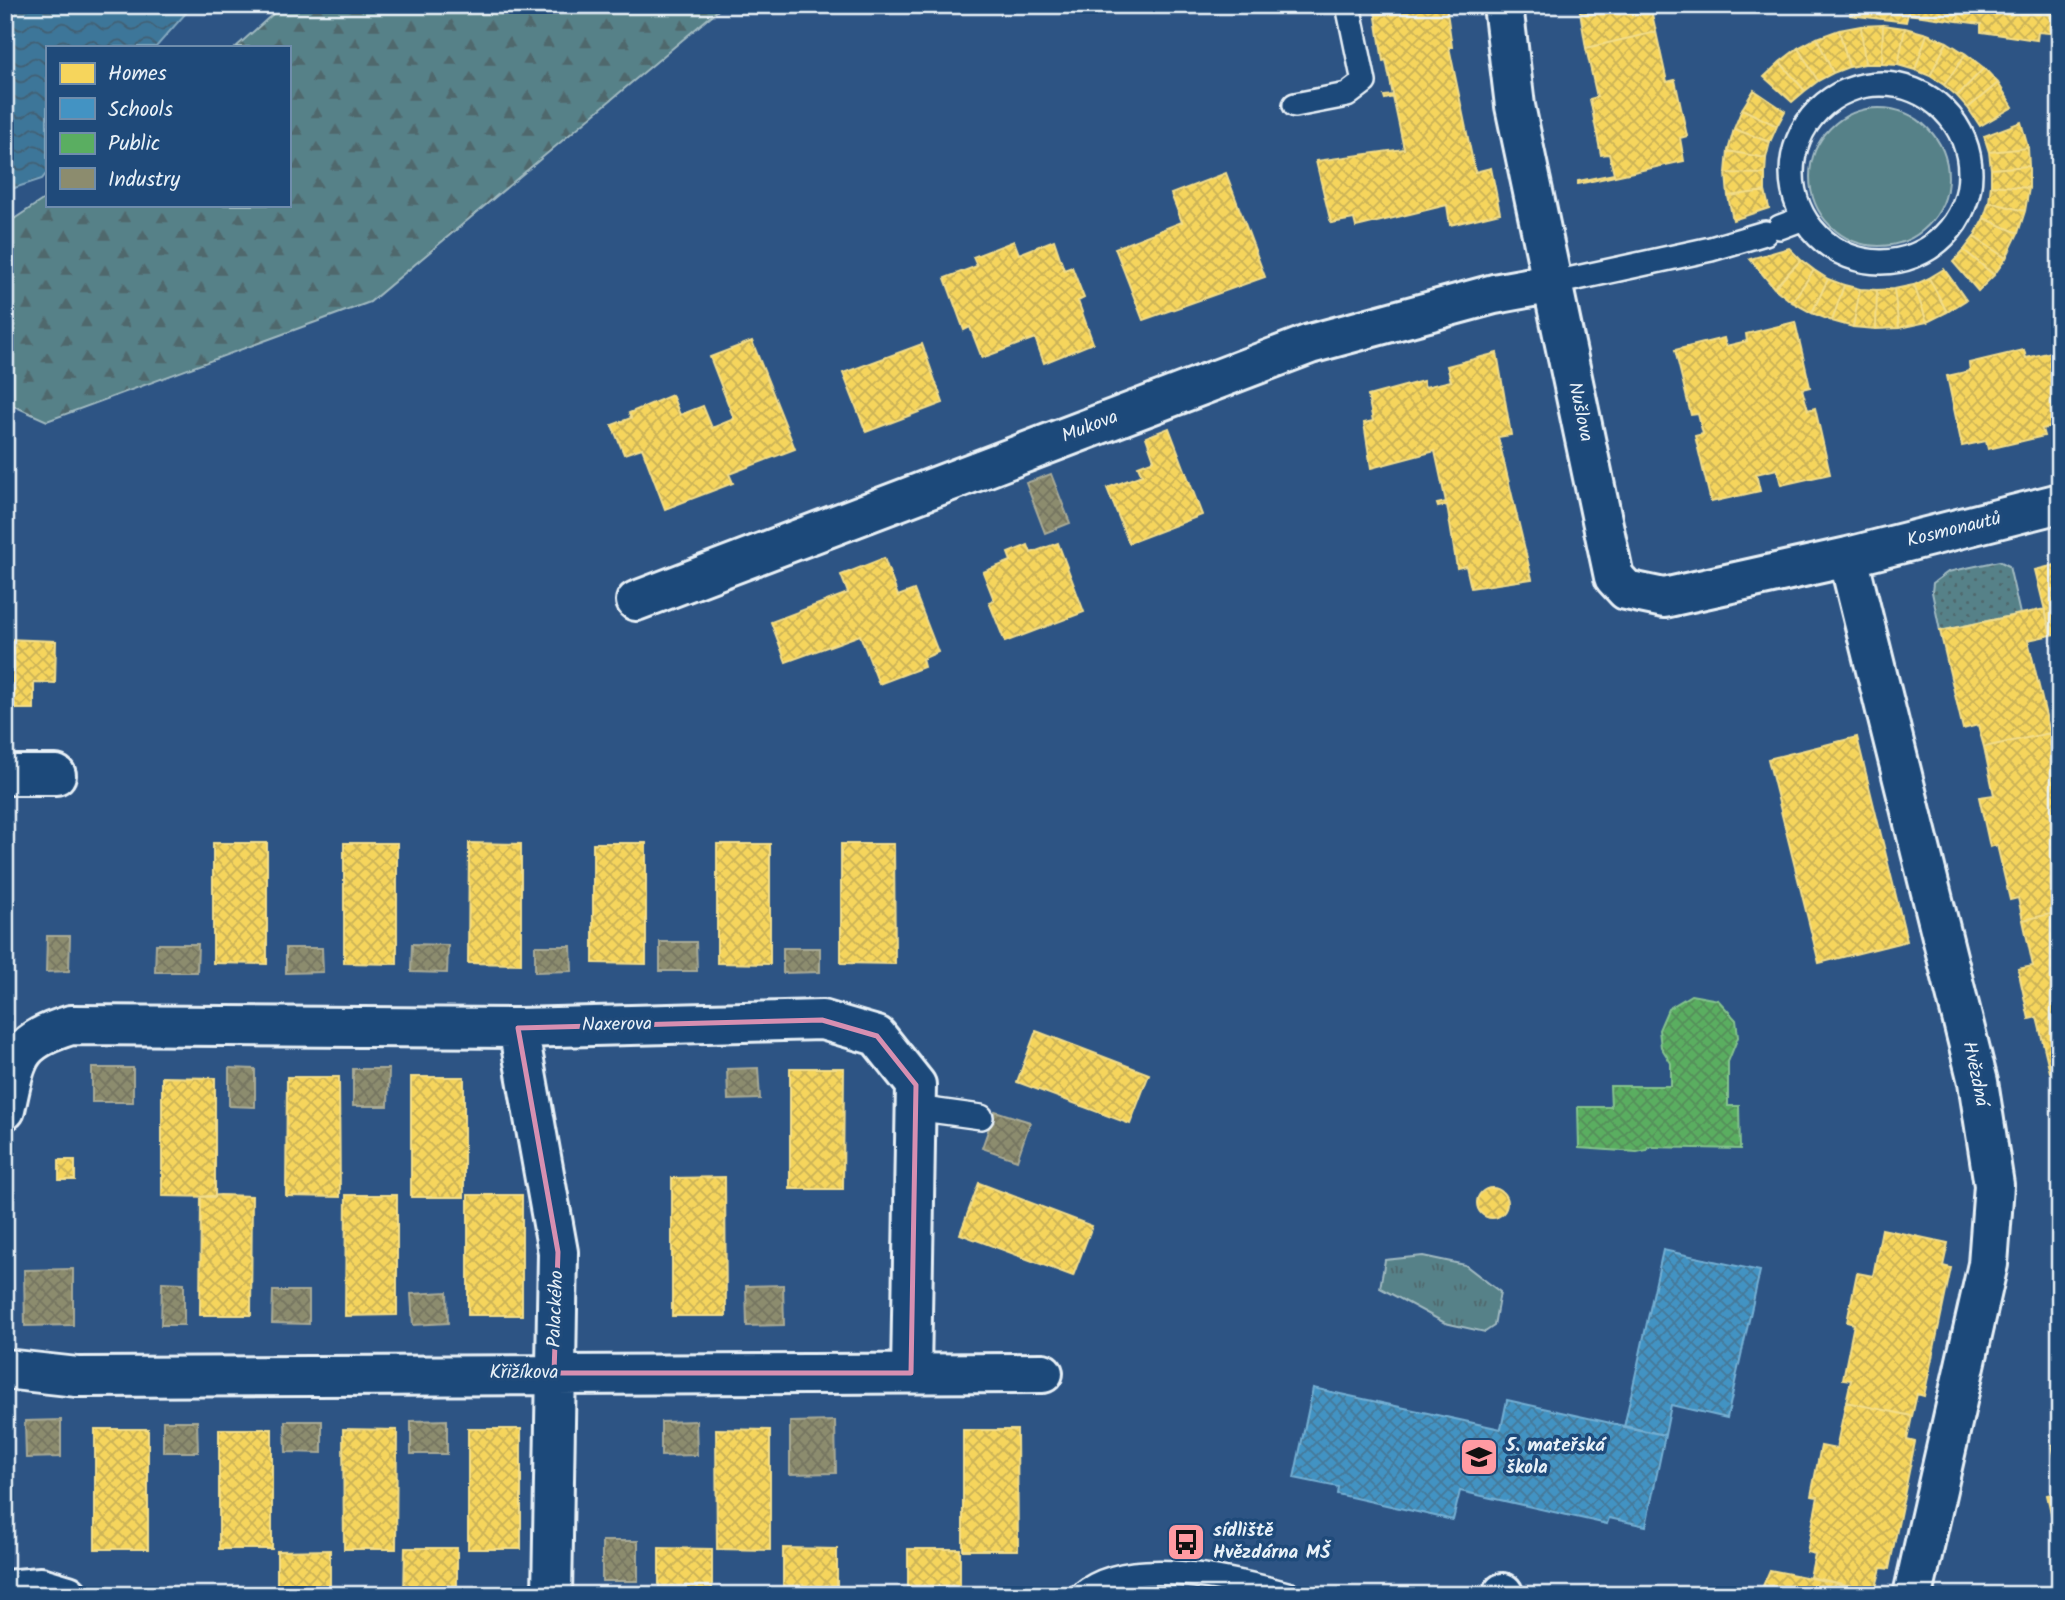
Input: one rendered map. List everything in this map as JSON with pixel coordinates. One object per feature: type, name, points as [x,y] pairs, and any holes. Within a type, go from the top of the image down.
[{"type":"street","name":"Nušlova","points":[[1503,5],[1515,106],[1614,577],[1626,590],[1664,598],[1848,557]]},
{"type":"street","name":"Mukova","points":[[636,601],[1310,344],[1494,294],[1554,283]]},
{"type":"street","name":"Kosmonautů","points":[[1848,557],[2060,503]]},
{"type":"street","name":"Hvězdná","points":[[1848,557],[1978,1082],[1994,1185],[1987,1264],[1913,1595]]},
{"type":"street","points":[[5,775],[57,775]]},
{"type":"street","name":"Naxerova","points":[[5,1110],[16,1059],[30,1043],[47,1032],[71,1025],[518,1028],[822,1020],[877,1037],[916,1085],[911,1373]]},
{"type":"street","name":"Palackého","points":[[518,1028],[558,1252],[552,1595]]},
{"type":"street","name":"Křižíkova","points":[[5,1369],[77,1377],[1043,1373]]},
{"type":"lane","points":[[1295,105],[1347,95],[1364,82],[1348,5]]},
{"type":"lane","points":[[1869,84],[1900,86],[1930,98],[1946,112],[1958,129],[1969,164],[1965,203],[1944,237],[1923,252],[1887,262],[1851,257],[1819,238],[1804,218],[1792,186],[1794,152],[1808,122],[1830,99],[1849,89],[1869,84]]},
{"type":"lane","points":[[1554,283],[1711,249],[1804,218]]},
{"type":"lane","points":[[915,1108],[981,1117]]},
{"type":"lane","points":[[1081,1595],[1112,1580],[1142,1573],[1227,1578],[1291,1595]]},
{"type":"highlighted area","points":[[822,1020],[877,1036],[916,1085],[911,1373],[554,1373],[558,1252],[518,1028]]},
{"type":"green space","points":[[283,5],[724,5],[370,302],[47,421],[5,402],[5,225],[46,198],[46,206],[290,206],[290,46],[237,46]]},
{"type":"green space","points":[[1879,108],[1905,114],[1928,128],[1942,151],[1948,177],[1942,203],[1928,226],[1905,240],[1879,246],[1853,240],[1830,226],[1816,203],[1810,177],[1816,151],[1830,128],[1853,114]]},
{"type":"green space","points":[[1999,561],[2009,566],[2020,614],[1940,631],[1932,592],[1933,583],[1948,572]]},
{"type":"green space","points":[[1423,1256],[1465,1265],[1500,1292],[1494,1326],[1485,1332],[1445,1323],[1380,1288],[1385,1260]]},
{"type":"water","points":[[5,5],[193,5],[157,46],[46,46],[46,174],[42,179],[5,191]]},
{"type":"building: Homes","points":[[1374,5],[1446,5],[1452,47],[1449,47],[1475,172],[1491,168],[1500,213],[1450,225],[1447,205],[1356,227],[1354,219],[1331,223],[1316,161],[1404,149],[1393,97],[1385,99],[1384,96],[1393,95],[1386,60],[1383,61]]},
{"type":"building: Homes","points":[[1579,5],[1643,5],[1652,14],[1656,32],[1586,48]]},
{"type":"building: Homes","points":[[1643,5],[1658,5],[1652,14]]},
{"type":"building: Homes","points":[[1836,5],[1960,5],[1958,21],[1908,14],[1906,22],[1850,15],[1850,7]]},
{"type":"building: Homes","points":[[1960,5],[2060,5],[2060,34],[2038,32],[2037,40],[1981,32],[1981,24],[1958,21]]},
{"type":"building: Homes","points":[[1883,25],[1905,28],[1898,65],[1882,64]]},
{"type":"building: Homes","points":[[1883,25],[1882,64],[1865,64],[1861,26]]},
{"type":"building: Homes","points":[[1861,26],[1865,64],[1849,67],[1839,30]]},
{"type":"building: Homes","points":[[1905,28],[1927,34],[1915,70],[1898,65]]},
{"type":"building: Homes","points":[[1839,30],[1849,67],[1833,73],[1817,38]]},
{"type":"building: Homes","points":[[1656,32],[1667,82],[1675,80],[1687,136],[1680,138],[1684,161],[1578,184],[1578,181],[1614,174],[1609,154],[1601,155],[1590,99],[1597,97],[1586,48]]},
{"type":"building: Homes","points":[[1927,34],[1947,42],[1930,76],[1915,70]]},
{"type":"building: Homes","points":[[1817,38],[1833,73],[1818,81],[1798,48]]},
{"type":"building: Homes","points":[[1947,42],[1966,54],[1944,85],[1930,76]]},
{"type":"building: Homes","points":[[1798,48],[1818,81],[1805,91],[1780,62]]},
{"type":"building: Homes","points":[[1966,54],[1984,68],[1957,96],[1944,85]]},
{"type":"building: Homes","points":[[1780,62],[1805,91],[1792,102],[1764,77]]},
{"type":"building: Homes","points":[[1984,68],[1998,83],[1968,108],[1957,96]]},
{"type":"building: Homes","points":[[1998,83],[2013,107],[1980,126],[1968,108]]},
{"type":"building: Homes","points":[[1754,90],[1785,111],[1777,126],[1742,109]]},
{"type":"building: Homes","points":[[1742,109],[1777,126],[1770,142],[1734,129]]},
{"type":"building: Homes","points":[[2021,122],[2028,148],[1989,152],[1984,136]]},
{"type":"building: Homes","points":[[1734,129],[1770,142],[1766,158],[1728,151]]},
{"type":"building: Homes","points":[[2028,148],[2029,166],[1991,169],[1989,152]]},
{"type":"building: Homes","points":[[1728,151],[1766,158],[1765,174],[1726,173]]},
{"type":"building: Homes","points":[[2029,166],[2029,188],[1991,185],[1991,169]]},
{"type":"building: Homes","points":[[1226,173],[1265,277],[1143,320],[1115,248],[1182,222],[1171,194]]},
{"type":"building: Homes","points":[[1726,173],[1765,174],[1765,191],[1728,196]]},
{"type":"building: Homes","points":[[1991,185],[2029,188],[2025,211],[1989,202]]},
{"type":"building: Homes","points":[[1765,191],[1769,208],[1733,220],[1728,196]]},
{"type":"building: Homes","points":[[1989,202],[2025,211],[2018,233],[1984,218]]},
{"type":"building: Homes","points":[[1984,218],[2018,233],[2006,258],[1974,237]]},
{"type":"building: Homes","points":[[1974,237],[2006,258],[1994,275],[1964,250]]},
{"type":"building: Homes","points":[[1054,240],[1064,270],[1072,267],[1084,298],[1078,301],[1093,343],[1044,363],[1035,338],[982,358],[970,327],[964,330],[945,278],[977,266],[973,257],[1014,241],[1019,254]]},
{"type":"building: Homes","points":[[1789,248],[1801,260],[1774,288],[1750,259]]},
{"type":"building: Homes","points":[[1964,250],[1994,275],[1978,291],[1953,262]]},
{"type":"building: Homes","points":[[1801,260],[1814,270],[1792,302],[1774,288]]},
{"type":"building: Homes","points":[[1944,269],[1966,300],[1947,312],[1929,278]]},
{"type":"building: Homes","points":[[1814,270],[1828,279],[1812,313],[1792,302]]},
{"type":"building: Homes","points":[[1929,278],[1947,312],[1927,322],[1914,285]]},
{"type":"building: Homes","points":[[1828,279],[1844,285],[1832,321],[1812,313]]},
{"type":"building: Homes","points":[[1844,285],[1860,289],[1853,327],[1832,321]]},
{"type":"building: Homes","points":[[1914,285],[1927,322],[1899,328],[1894,289]]},
{"type":"building: Homes","points":[[1860,289],[1877,290],[1876,329],[1853,327]]},
{"type":"building: Homes","points":[[1894,289],[1899,328],[1876,329],[1877,290]]},
{"type":"building: Homes","points":[[1795,322],[1810,387],[1802,389],[1808,410],[1815,408],[1830,474],[1781,485],[1777,469],[1756,474],[1760,491],[1711,502],[1695,436],[1703,434],[1698,414],[1691,415],[1675,350],[1724,338],[1726,346],[1747,341],[1746,334]]},
{"type":"building: Homes","points":[[752,341],[795,449],[729,474],[733,483],[665,509],[642,448],[624,454],[612,425],[631,418],[629,413],[672,395],[680,415],[703,406],[712,428],[734,419],[710,357]]},
{"type":"building: Homes","points":[[922,344],[943,403],[866,432],[843,373]]},
{"type":"building: Homes","points":[[2024,350],[2026,358],[2060,350],[2060,425],[2042,429],[2044,436],[1988,449],[1986,441],[1962,446],[1947,376],[1970,371],[1969,363]]},
{"type":"building: Homes","points":[[1497,353],[1511,435],[1498,437],[1532,579],[1471,588],[1466,566],[1457,568],[1447,505],[1438,507],[1437,504],[1446,502],[1435,451],[1371,468],[1364,423],[1373,421],[1368,396],[1423,381],[1425,387],[1451,381],[1447,366]]},
{"type":"building: Homes","points":[[1169,428],[1202,515],[1129,543],[1107,488],[1142,475],[1138,466],[1154,460],[1146,437]]},
{"type":"building: Homes","points":[[1058,543],[1084,612],[1005,642],[989,602],[994,600],[983,572],[1011,561],[1008,553],[1028,545],[1031,553]]},
{"type":"building: Homes","points":[[2060,556],[2060,633],[2051,635],[2035,570],[2059,564]]},
{"type":"building: Homes","points":[[884,558],[898,596],[914,590],[938,652],[922,659],[924,667],[879,684],[860,635],[786,662],[771,622],[848,593],[841,575]]},
{"type":"building: Homes","points":[[2045,609],[2051,635],[2028,640],[2050,733],[1984,747],[1978,725],[1963,729],[1940,631]]},
{"type":"building: Homes","points":[[5,639],[56,641],[55,683],[34,682],[34,709],[5,709]]},
{"type":"building: Homes","points":[[2050,733],[2055,755],[2060,754],[2060,912],[2023,920],[2018,898],[2010,900],[1997,845],[1990,847],[1979,797],[1994,795],[1984,747]]},
{"type":"building: Homes","points":[[1857,737],[1907,941],[1819,963],[1768,759]]},
{"type":"building: Homes","points":[[213,843],[267,843],[267,964],[213,963]]},
{"type":"building: Homes","points":[[344,843],[397,843],[397,964],[344,963]]},
{"type":"building: Homes","points":[[469,843],[521,844],[521,964],[468,963]]},
{"type":"building: Homes","points":[[593,843],[646,843],[646,964],[593,963]]},
{"type":"building: Homes","points":[[717,844],[770,844],[770,964],[717,963]]},
{"type":"building: Homes","points":[[841,844],[894,844],[895,964],[841,963]]},
{"type":"building: Homes","points":[[2060,912],[2060,1079],[2058,1070],[2050,1072],[2037,1017],[2029,1019],[2018,969],[2033,966],[2023,920]]},
{"type":"building: Homes","points":[[1036,1031],[1149,1074],[1130,1124],[1017,1082]]},
{"type":"building: Homes","points":[[790,1068],[844,1068],[843,1189],[790,1189]]},
{"type":"building: Homes","points":[[162,1077],[215,1078],[215,1197],[162,1196]]},
{"type":"building: Homes","points":[[287,1077],[339,1077],[340,1197],[286,1196]]},
{"type":"building: Homes","points":[[411,1077],[464,1077],[464,1197],[411,1197]]},
{"type":"building: Homes","points":[[59,1160],[75,1160],[75,1180],[59,1180]]},
{"type":"building: Homes","points":[[725,1177],[726,1316],[672,1316],[672,1178]]},
{"type":"building: Homes","points":[[979,1183],[1092,1226],[1073,1276],[960,1234]]},
{"type":"building: Homes","points":[[1492,1188],[1498,1189],[1506,1197],[1506,1209],[1498,1217],[1492,1218],[1486,1217],[1478,1209],[1477,1203],[1478,1197],[1486,1189]]},
{"type":"building: Homes","points":[[346,1195],[397,1195],[397,1315],[345,1316]]},
{"type":"building: Homes","points":[[468,1195],[522,1195],[522,1315],[468,1315]]},
{"type":"building: Homes","points":[[252,1196],[251,1315],[200,1315],[201,1197]]},
{"type":"building: Homes","points":[[1882,1229],[1948,1243],[1943,1266],[1951,1268],[1924,1396],[1917,1394],[1912,1416],[1846,1402],[1851,1380],[1843,1379],[1854,1324],[1847,1322],[1857,1273],[1873,1276]]},
{"type":"building: Homes","points":[[1846,1402],[1912,1416],[1907,1440],[1915,1442],[1889,1569],[1881,1568],[1875,1591],[1810,1577],[1815,1554],[1807,1552],[1818,1497],[1811,1496],[1821,1446],[1836,1449]]},
{"type":"building: Homes","points":[[95,1429],[148,1429],[148,1549],[95,1549]]},
{"type":"building: Homes","points":[[219,1429],[272,1429],[272,1549],[219,1549]]},
{"type":"building: Homes","points":[[343,1429],[397,1430],[396,1549],[344,1549]]},
{"type":"building: Homes","points":[[468,1429],[521,1429],[521,1549],[468,1549]]},
{"type":"building: Homes","points":[[716,1429],[770,1430],[770,1550],[717,1549]]},
{"type":"building: Homes","points":[[963,1430],[1017,1430],[1018,1550],[963,1550]]},
{"type":"building: Homes","points":[[2060,1443],[2060,1481],[2052,1445]]},
{"type":"building: Homes","points":[[2060,1492],[2060,1544],[2058,1544],[2047,1495]]},
{"type":"building: Homes","points":[[405,1548],[457,1548],[457,1595],[404,1595]]},
{"type":"building: Homes","points":[[659,1548],[712,1549],[712,1595],[659,1595]]},
{"type":"building: Homes","points":[[783,1548],[837,1549],[837,1595],[783,1595]]},
{"type":"building: Homes","points":[[908,1549],[960,1549],[960,1595],[908,1595]]},
{"type":"building: Homes","points":[[330,1550],[330,1595],[277,1595],[277,1551]]},
{"type":"building: Homes","points":[[1770,1570],[1856,1587],[1854,1595],[1759,1595]]},
{"type":"building: Schools","points":[[1663,1250],[1760,1271],[1727,1418],[1671,1405],[1665,1435],[1624,1427]]},
{"type":"building: Schools","name":"5. mateřská škola","points":[[1313,1388],[1501,1429],[1507,1400],[1665,1435],[1646,1526],[1609,1518],[1607,1524],[1460,1491],[1453,1520],[1337,1494],[1338,1487],[1294,1478]]},
{"type":"building: Public","points":[[1691,995],[1718,1000],[1736,1020],[1738,1037],[1728,1062],[1728,1106],[1739,1106],[1740,1149],[1648,1147],[1647,1150],[1637,1152],[1579,1148],[1578,1107],[1611,1107],[1610,1086],[1671,1086],[1671,1063],[1661,1047],[1659,1030],[1668,1009]]},
{"type":"building: Industry","points":[[1051,474],[1070,523],[1045,533],[1026,483]]},
{"type":"building: Industry","points":[[47,936],[70,936],[69,971],[46,972]]},
{"type":"building: Industry","points":[[660,942],[696,942],[697,971],[660,971]]},
{"type":"building: Industry","points":[[156,944],[198,944],[197,972],[155,972]]},
{"type":"building: Industry","points":[[412,944],[448,945],[447,973],[411,972]]},
{"type":"building: Industry","points":[[535,946],[571,946],[572,971],[535,972]]},
{"type":"building: Industry","points":[[286,948],[322,948],[323,972],[286,973]]},
{"type":"building: Industry","points":[[783,948],[820,948],[820,972],[783,973]]},
{"type":"building: Industry","points":[[92,1068],[133,1068],[133,1102],[92,1102]]},
{"type":"building: Industry","points":[[229,1068],[255,1069],[255,1107],[229,1106]]},
{"type":"building: Industry","points":[[758,1068],[760,1099],[728,1100],[727,1069]]},
{"type":"building: Industry","points":[[353,1069],[389,1069],[388,1106],[353,1106]]},
{"type":"building: Industry","points":[[995,1111],[1030,1122],[1017,1160],[982,1148]]},
{"type":"building: Industry","points":[[73,1269],[73,1325],[25,1326],[24,1270]]},
{"type":"building: Industry","points":[[162,1282],[184,1283],[184,1325],[161,1325]]},
{"type":"building: Industry","points":[[783,1285],[784,1325],[747,1326],[746,1286]]},
{"type":"building: Industry","points":[[273,1291],[309,1291],[309,1324],[272,1323]]},
{"type":"building: Industry","points":[[447,1292],[448,1323],[413,1325],[411,1294]]},
{"type":"building: Industry","points":[[61,1420],[61,1457],[26,1458],[25,1421]]},
{"type":"building: Industry","points":[[447,1420],[447,1454],[411,1454],[411,1421]]},
{"type":"building: Industry","points":[[163,1421],[197,1421],[198,1452],[163,1452]]},
{"type":"building: Industry","points":[[285,1421],[322,1421],[322,1453],[286,1452]]},
{"type":"building: Industry","points":[[696,1421],[697,1455],[661,1456],[661,1422]]},
{"type":"building: Industry","points":[[835,1421],[836,1473],[790,1474],[790,1422]]},
{"type":"building: Industry","points":[[602,1541],[638,1541],[638,1581],[602,1581]]},
{"type":"place","name":"5. mateřská škola","points":[[1479,1457]]},
{"type":"place","name":"sídliště Hvězdárna MŠ","points":[[1186,1542]]}]
